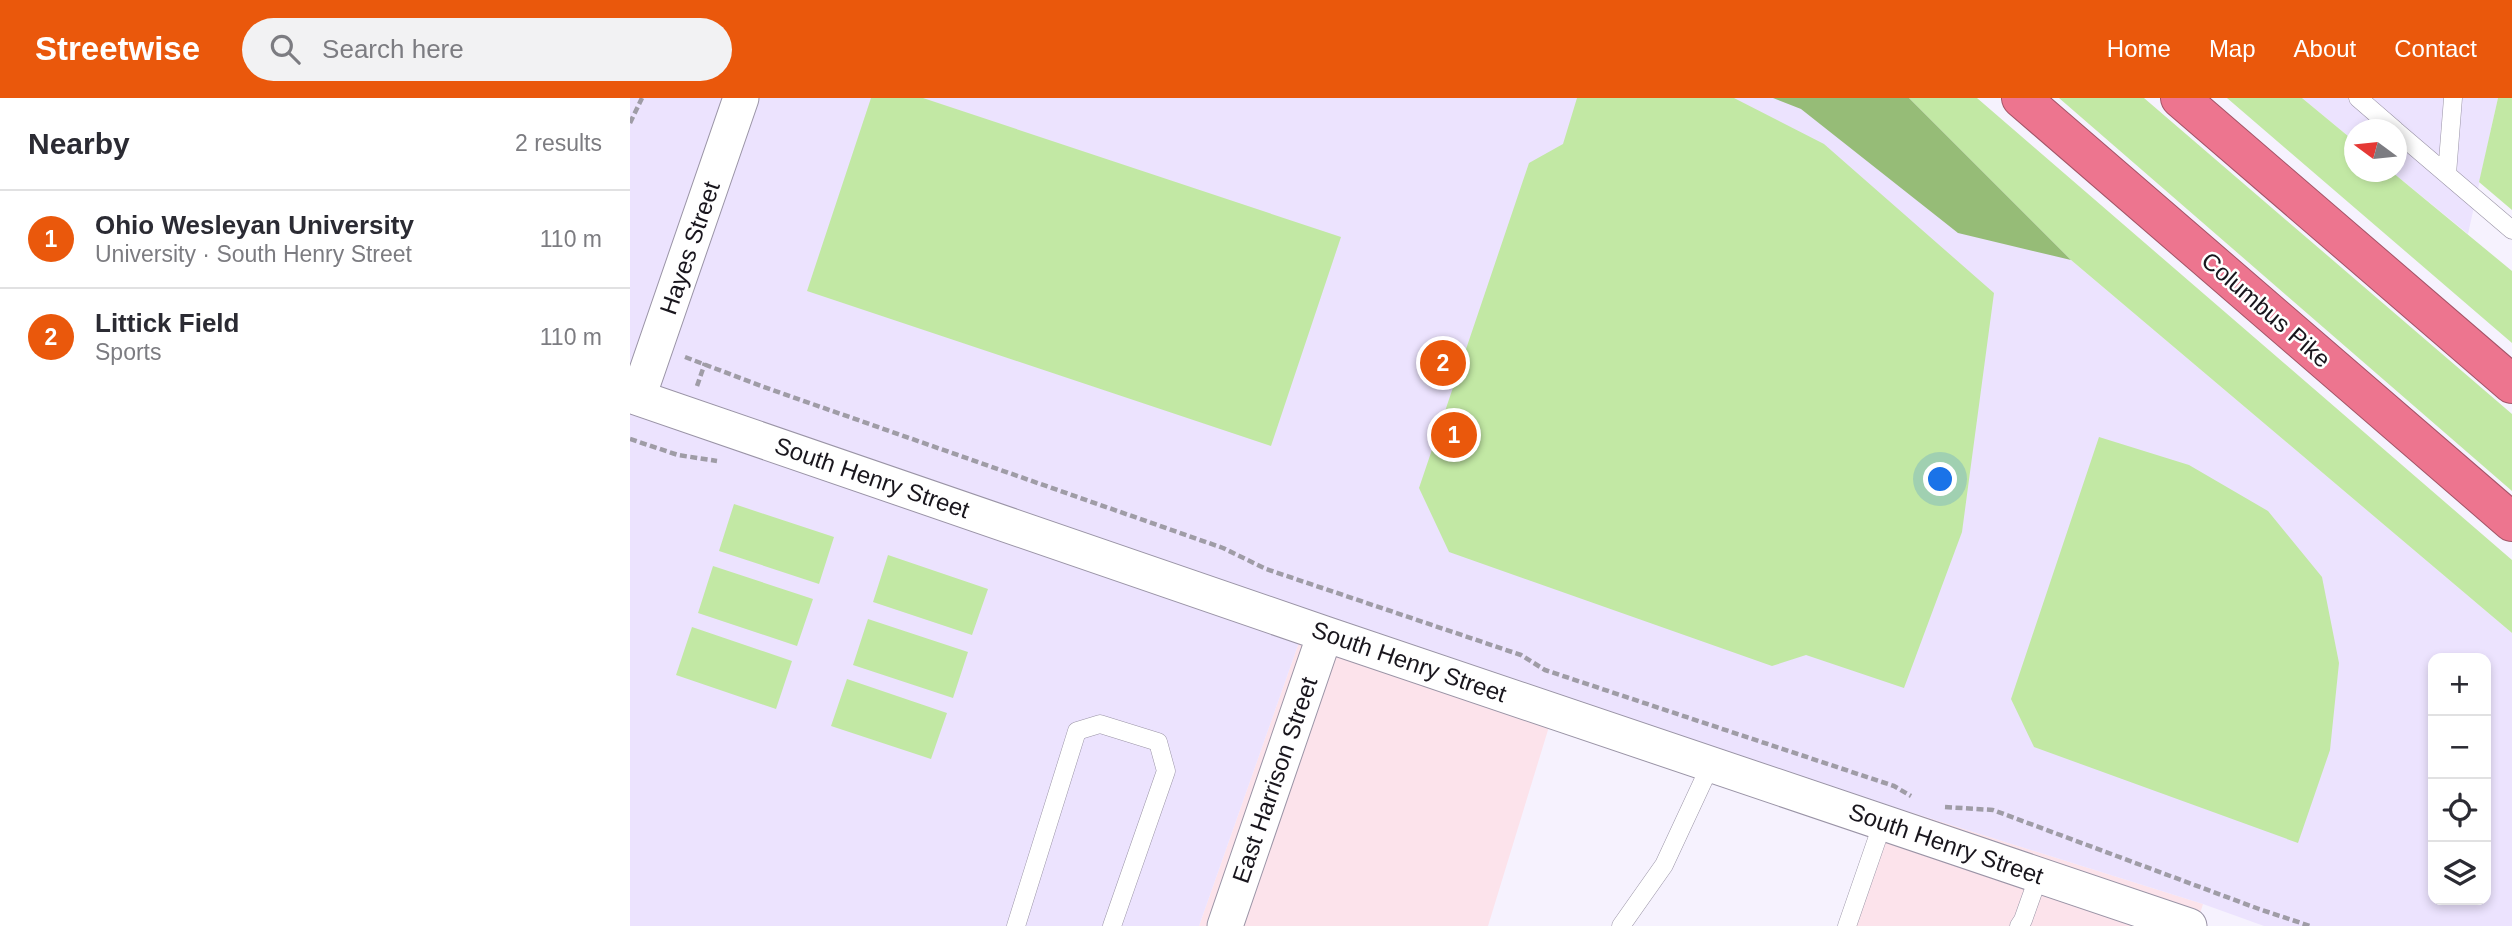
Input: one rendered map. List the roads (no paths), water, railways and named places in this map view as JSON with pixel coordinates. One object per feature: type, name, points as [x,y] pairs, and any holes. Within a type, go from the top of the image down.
[{"type":"highway","name":"Columbus Pike","points":[[2021,98],[2512,522]]},
{"type":"highway","points":[[2180,98],[2512,384]]},
{"type":"street","name":"Hayes Street","points":[[634,396],[655,346],[741,98]]},
{"type":"street","name":"South Henry Street","points":[[634,396],[1325,634],[2189,926]]},
{"type":"street","name":"East Harrison Street","points":[[1225,926],[1325,634]]},
{"type":"lane","points":[[2358,98],[2382,119]]},
{"type":"lane","points":[[2447,174],[2453,98]]},
{"type":"lane","points":[[2407,140],[2512,230]]},
{"type":"lane","points":[[1016,926],[1077,731],[1100,724],[1158,743],[1166,771],[1112,926]]},
{"type":"lane","points":[[1621,926],[1664,865],[1711,764]]},
{"type":"lane","points":[[1847,926],[1883,822]]},
{"type":"lane","points":[[2019,926],[2039,875]]},
{"type":"place","name":"Littick Field","points":[[1443,363]]},
{"type":"place","name":"Ohio Wesleyan University","points":[[1454,435]]}]
